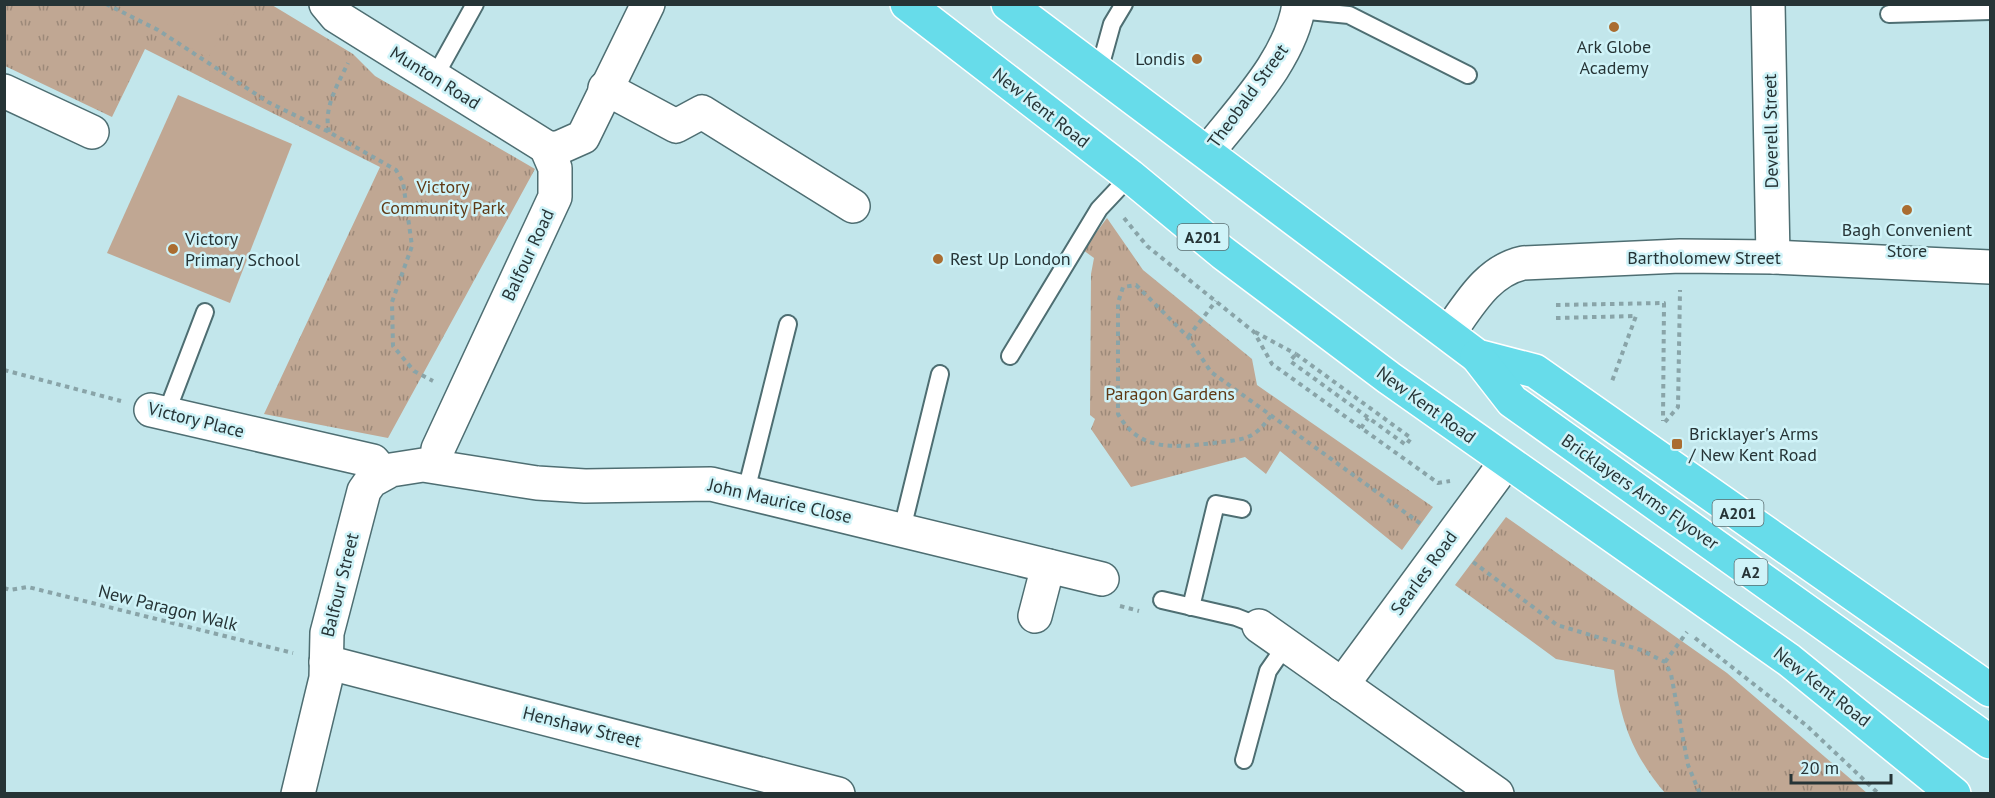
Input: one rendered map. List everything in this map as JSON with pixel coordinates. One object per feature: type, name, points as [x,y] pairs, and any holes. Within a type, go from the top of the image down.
[{"type":"highway","name":"New Kent Road","points":[[907,4],[1130,176],[1223,253],[1506,462],[1676,578],[1789,660],[1872,724],[1945,789]]},
{"type":"highway","name":"A201","points":[[1008,4],[1477,356],[1535,370],[1990,690]]},
{"type":"highway","name":"Bricklayers Arms Flyover","points":[[1477,356],[1512,401],[1990,742]]},
{"type":"street","name":"Munton Road","points":[[326,4],[336,16],[546,147]]},
{"type":"street","points":[[546,147],[556,149],[583,137],[648,4]]},
{"type":"street","name":"Deverell Street","points":[[1768,4],[1773,257]]},
{"type":"street","name":"Theobald Street","points":[[1207,153],[1279,60],[1295,25],[1299,7]]},
{"type":"street","points":[[605,88],[676,126],[702,112],[853,206]]},
{"type":"street","points":[[4,91],[92,132]]},
{"type":"street","name":"Balfour Road","points":[[436,465],[438,448],[555,197],[555,168],[546,147]]},
{"type":"street","name":"Bartholomew Street","points":[[1448,334],[1482,288],[1509,266],[1523,263],[1680,256],[1773,257],[1990,267]]},
{"type":"street","name":"Victory Place","points":[[158,412],[372,461],[383,473]]},
{"type":"street","name":"Searles Road","points":[[1342,685],[1506,462]]},
{"type":"street","points":[[383,473],[399,467],[436,465]]},
{"type":"street","name":"John Maurice Close","points":[[436,465],[537,483],[585,486],[711,484],[1102,579]]},
{"type":"street","name":"Balfour Street","points":[[298,794],[326,678],[328,624],[364,491],[371,481],[383,473]]},
{"type":"street","points":[[1035,616],[1048,566]]},
{"type":"street","points":[[1259,626],[1497,794]]},
{"type":"street","name":"Henshaw Street","points":[[326,662],[838,794]]},
{"type":"lane","points":[[434,78],[476,4]]},
{"type":"lane","points":[[1099,71],[1112,24],[1125,4]]},
{"type":"lane","points":[[1299,7],[1349,15],[1468,75]]},
{"type":"lane","points":[[1889,14],[1990,11]]},
{"type":"lane","points":[[1010,356],[1099,209],[1130,176]]},
{"type":"lane","points":[[158,412],[205,312]]},
{"type":"lane","points":[[746,491],[788,324]]},
{"type":"lane","points":[[902,530],[940,374]]},
{"type":"lane","points":[[1191,607],[1216,504],[1242,509]]},
{"type":"lane","points":[[1162,600],[1259,626]]},
{"type":"lane","points":[[1244,760],[1268,671],[1286,645]]},
{"type":"path","points":[[106,4],[158,30],[268,102],[329,132],[396,170],[403,182],[412,246],[392,302],[393,346],[414,371],[464,396]]},
{"type":"path","points":[[329,132],[327,124],[332,94],[352,54]]},
{"type":"path","points":[[1271,416],[1254,434],[1240,439],[1177,447],[1159,446],[1125,427],[1118,414],[1118,303],[1123,287],[1136,285],[1188,337],[1211,372],[1557,625],[1641,650],[1665,662],[1671,674],[1688,765],[1700,794]]},
{"type":"path","points":[[1556,305],[1664,303],[1663,424],[1678,407],[1680,286]]},
{"type":"path","points":[[1188,337],[1216,301]]},
{"type":"path","points":[[1556,318],[1636,316],[1610,387]]},
{"type":"path","points":[[1254,332],[1296,354],[1411,438],[1406,445],[1290,361],[1296,354]]},
{"type":"path","points":[[1272,364],[1438,483],[1470,478],[1486,489]]},
{"type":"path","name":"Victory Place","points":[[4,370],[158,412]]},
{"type":"path","points":[[1361,428],[1368,418]]},
{"type":"path","name":"New Paragon Walk","points":[[4,588],[10,590],[28,587],[326,662]]},
{"type":"path","points":[[1677,625],[1806,726],[1880,794]]},
{"type":"path","points":[[1665,662],[1687,632]]},
{"type":"green space","name":"Victory Community Park","points":[[4,5],[272,5],[353,54],[375,76],[535,169],[388,438],[264,414],[380,167],[145,49],[112,117],[5,66]]},
{"type":"green space","points":[[117,5],[239,5],[208,58]]},
{"type":"green space","points":[[178,95],[292,144],[230,303],[107,253]]},
{"type":"green space","name":"Paragon Gardens","points":[[1107,218],[1143,270],[1252,359],[1257,385],[1433,507],[1402,550],[1280,451],[1266,474],[1245,457],[1131,487],[1091,429],[1095,419],[1090,415],[1091,274],[1094,258],[1083,250]]},
{"type":"green space","points":[[1506,517],[1727,673],[1867,793],[1665,793],[1644,764],[1629,736],[1620,705],[1614,670],[1556,659],[1455,585]]},
{"type":"place","name":"Ark Globe Academy","points":[[1614,27]]},
{"type":"place","name":"Londis","points":[[1197,59]]},
{"type":"place","name":"Bagh Convenient Store","points":[[1907,210]]},
{"type":"place","name":"Victory Primary School","points":[[173,249]]},
{"type":"place","name":"Rest Up London","points":[[938,259]]},
{"type":"place","name":"Bricklayer's Arms / New Kent Road","points":[[1677,444]]}]
